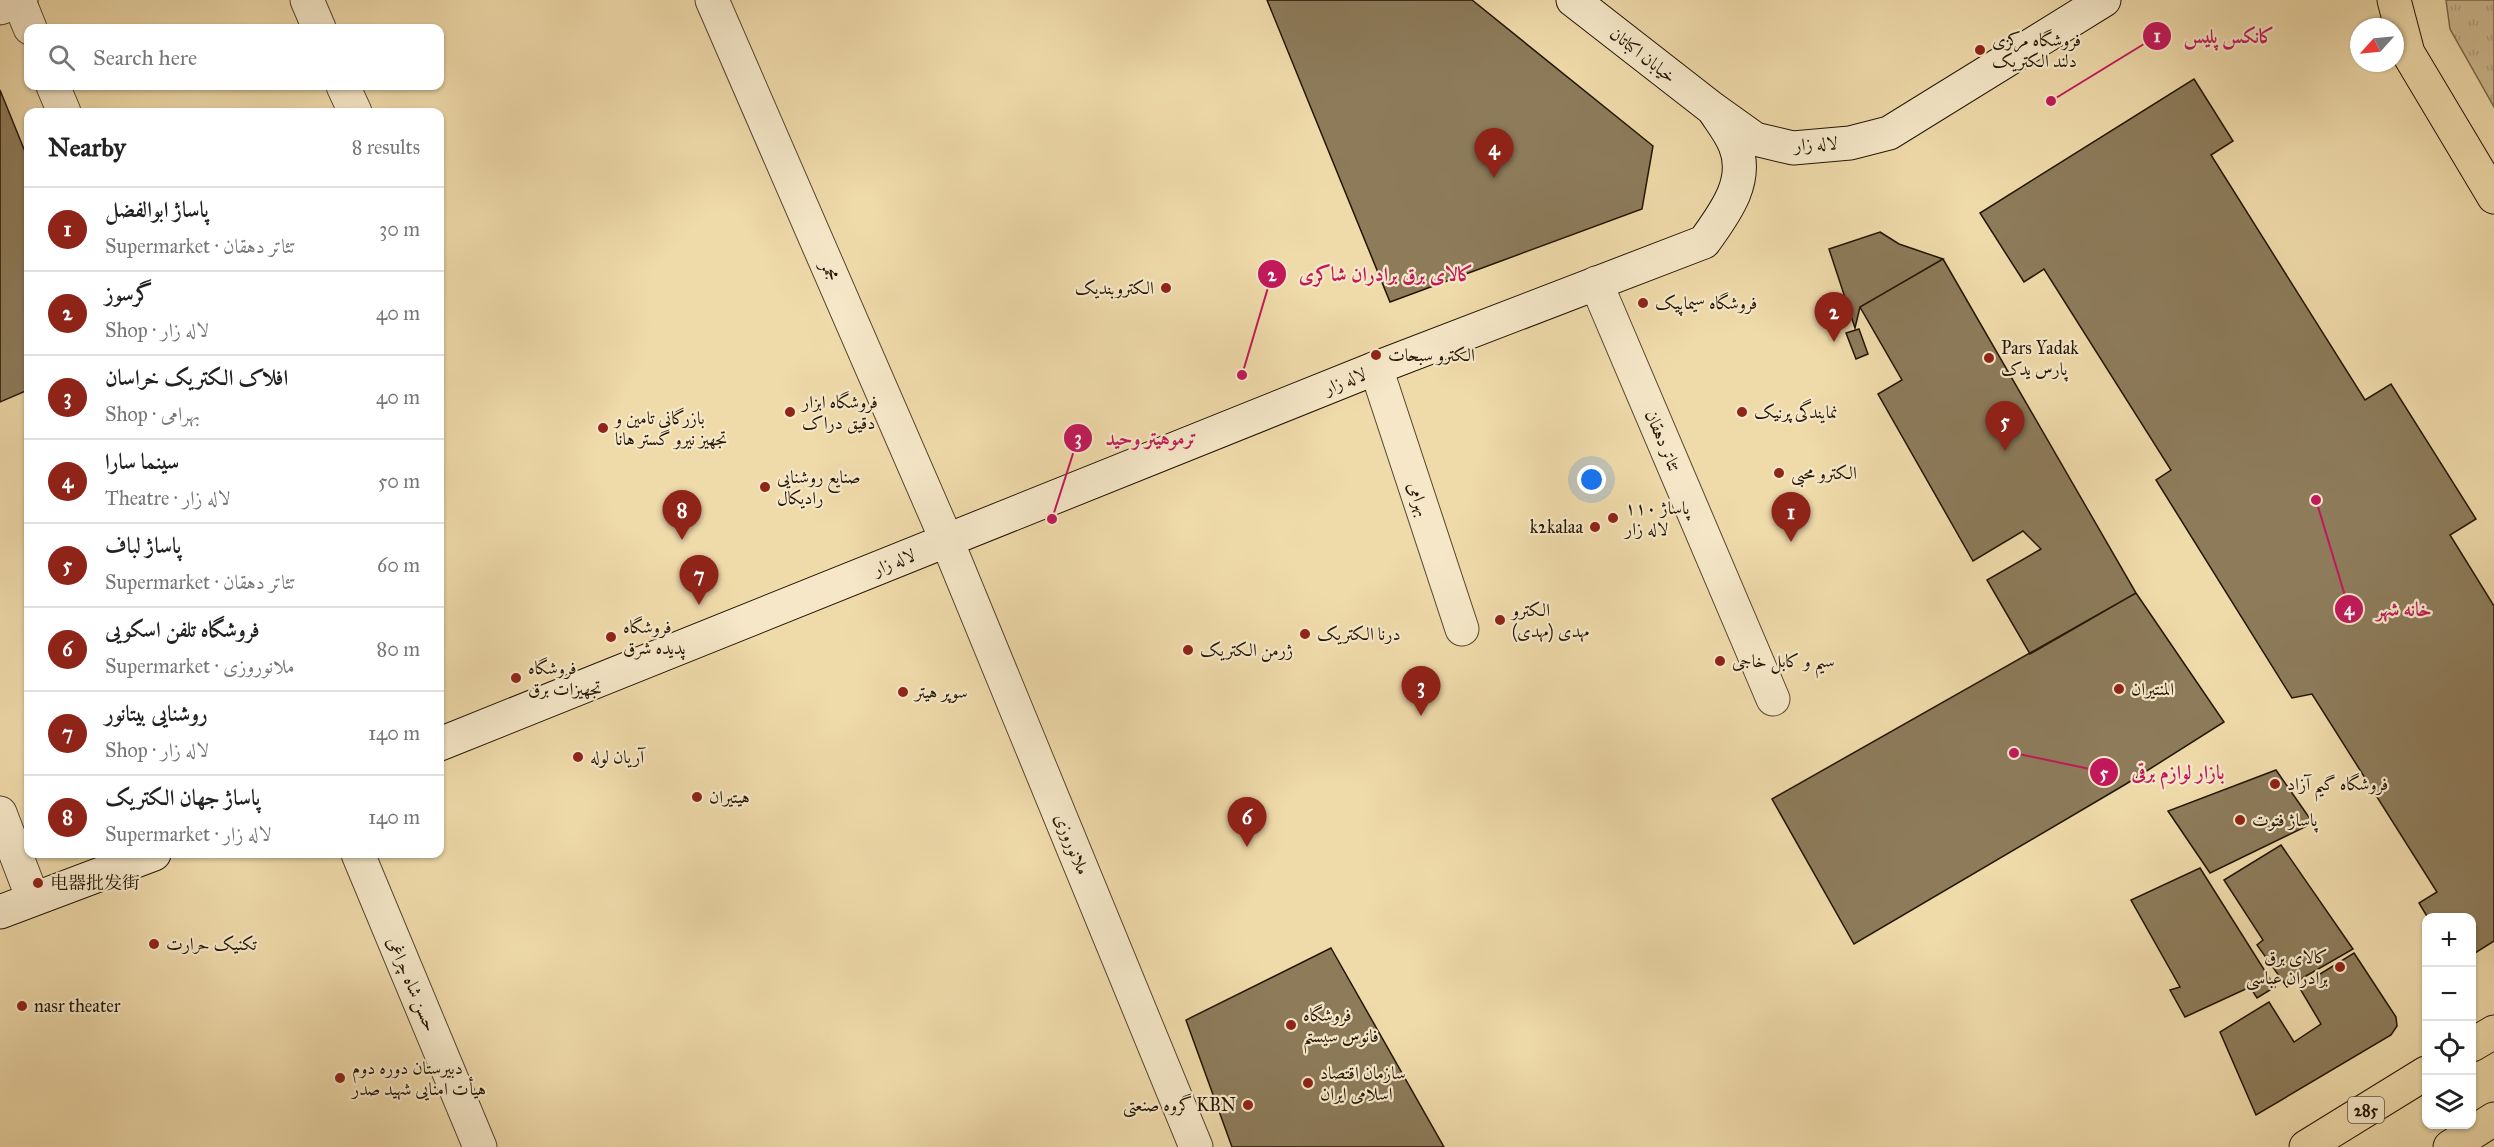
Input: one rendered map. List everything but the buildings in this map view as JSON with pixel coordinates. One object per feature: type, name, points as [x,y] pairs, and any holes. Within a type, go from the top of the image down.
[{"type":"main road","points":[[2394,0],[2408,53],[2494,197]]},
{"type":"main road","points":[[2476,1043],[2494,1032]]},
{"type":"main road","name":"285","points":[[2306,1147],[2424,1075]]},
{"type":"main road","points":[[2450,1147],[2494,1119]]},
{"type":"street","points":[[0,8],[20,0],[29,24]]},
{"type":"street","points":[[307,0],[317,24]]},
{"type":"street","name":"مجمر","points":[[712,0],[947,541]]},
{"type":"street","name":"خیابان اکباتان","points":[[1573,0],[1713,109]]},
{"type":"street","name":"لاله زار","points":[[1713,109],[1755,139],[1793,148],[1850,142],[1889,133],[2104,0]]},
{"type":"street","points":[[55,90],[62,108]]},
{"type":"street","points":[[345,90],[353,108]]},
{"type":"street","name":"لاله زار","points":[[444,742],[1376,368],[1704,242],[1730,205],[1740,174],[1735,146],[1713,109]]},
{"type":"street","name":"تئاتر دهقان","points":[[1596,284],[1773,699]]},
{"type":"street","name":"بهرامی","points":[[1376,368],[1462,629]]},
{"type":"street","name":"ملانوروزی","points":[[947,541],[1197,1147]]},
{"type":"street","points":[[0,813],[33,899]]},
{"type":"street","points":[[0,912],[143,858]]},
{"type":"street","name":"حسن شاه چراغی","points":[[360,858],[480,1147]]},
{"type":"green space","points":[[2446,0],[2494,0],[2494,107],[2450,29]]},
{"type":"place","name":"فروشگاه مرکزی دلند الکتریک","points":[[1980,50]]},
{"type":"place","name":"کانکس پلیس","points":[[2051,101]]},
{"type":"place","name":"سینما سارا","points":[[1494,178]]},
{"type":"place","name":"الکتروبندیک","points":[[1166,288]]},
{"type":"place","name":"فروشگاه سیماپیک","points":[[1643,303]]},
{"type":"place","name":"گرسوز","points":[[1834,342]]},
{"type":"place","name":"الکترو سبحات","points":[[1376,355]]},
{"type":"place","name":"Pars Yadak پارس یدک","points":[[1989,358]]},
{"type":"place","name":"کالای برق برادران شاکری","points":[[1242,375]]},
{"type":"place","name":"فروشگاه ابزار دقیق دراک","points":[[790,412]]},
{"type":"place","name":"نمایندگی پرنیک","points":[[1742,412]]},
{"type":"place","name":"بازرگانی تامین و تجهیز نیرو گستر هانا","points":[[603,428]]},
{"type":"place","name":"پاساژ لباف","points":[[2005,451]]},
{"type":"place","name":"الکترو محبی","points":[[1779,473]]},
{"type":"place","name":"صنایع روشنایی رادیکال","points":[[765,487]]},
{"type":"place","name":"خانه شهر","points":[[2316,500]]},
{"type":"place","name":"پاساژ ۱۱۰ لاله زار","points":[[1613,518]]},
{"type":"place","name":"ترموهیتر وحید","points":[[1052,519]]},
{"type":"place","name":"k2kalaa","points":[[1595,527]]},
{"type":"place","name":"پاساژ جهان الکتریک","points":[[682,540]]},
{"type":"place","name":"پاساژ ابوالفضل","points":[[1791,542]]},
{"type":"place","name":"روشنایی بیتانور","points":[[699,605]]},
{"type":"place","name":"الکترو مهدی (مهدی)","points":[[1500,620]]},
{"type":"place","name":"درنا الکتریک","points":[[1305,634]]},
{"type":"place","name":"فروشگاه پدیده شرق","points":[[611,637]]},
{"type":"place","name":"ژرمن الکتریک","points":[[1188,650]]},
{"type":"place","name":"سیم و کابل خاجی","points":[[1720,661]]},
{"type":"place","name":"فروشگاه تجهیزات برق","points":[[516,678]]},
{"type":"place","name":"المنتیران","points":[[2119,689]]},
{"type":"place","name":"سوپر هیتر","points":[[903,692]]},
{"type":"place","name":"افلاک الکتریک خراسان","points":[[1421,716]]},
{"type":"place","name":"بازار لوازم برقی","points":[[2014,753]]},
{"type":"place","name":"آریان لوله","points":[[578,757]]},
{"type":"place","name":"فروشگاه گیم آزاد","points":[[2275,784]]},
{"type":"place","name":"هیتیران","points":[[697,797]]},
{"type":"place","name":"پاساژ فتوت","points":[[2240,820]]},
{"type":"place","name":"فروشگاه تلفن اسکویی","points":[[1247,847]]},
{"type":"place","name":"电器批发街","points":[[38,883]]},
{"type":"place","name":"تکنیک حرارت","points":[[154,944]]},
{"type":"place","name":"کالاى برق برادران عباسى","points":[[2340,967]]},
{"type":"place","name":"nasr theater","points":[[22,1006]]},
{"type":"place","name":"فروشگاه فانوس سیستم","points":[[1291,1025]]},
{"type":"place","name":"دبیرستان دوره دوم هیأت امنایی شهید صدر","points":[[340,1078]]},
{"type":"place","name":"سازمان اقتصاد اسلامی ایران","points":[[1308,1083]]},
{"type":"place","name":"گروه صنعتی KBN","points":[[1248,1105]]}]
